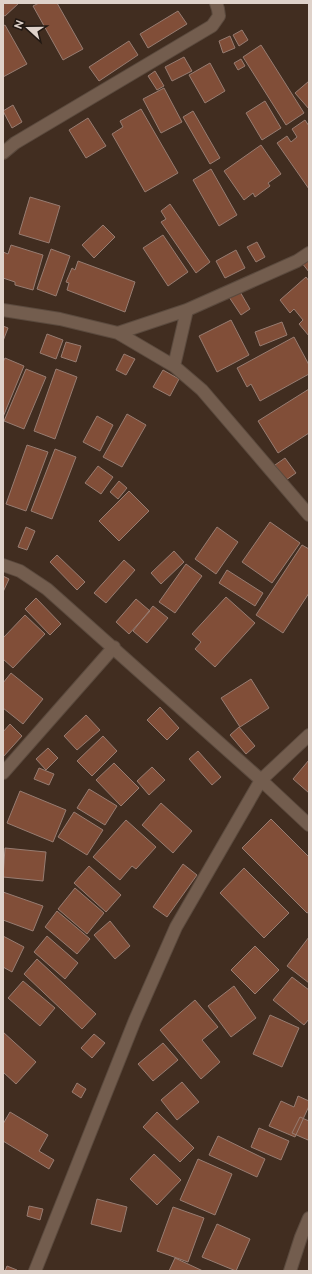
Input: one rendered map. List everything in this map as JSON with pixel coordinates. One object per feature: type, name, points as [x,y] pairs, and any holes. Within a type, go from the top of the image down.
[{"type":"street","points":[[3,153],[15,143],[212,26],[219,16],[216,3]]},
{"type":"street","points":[[118,333],[187,310],[296,261],[309,253]]},
{"type":"street","points":[[3,310],[60,319],[118,333],[174,366],[202,390],[309,515]]},
{"type":"street","points":[[174,366],[187,310]]},
{"type":"street","points":[[3,565],[20,571],[47,589],[114,647],[309,825]]},
{"type":"street","points":[[3,773],[114,647]]},
{"type":"street","points":[[35,1271],[135,1020],[173,933],[261,780],[309,735]]},
{"type":"street","points":[[290,1271],[309,1218]]},
{"type":"building","points":[[3,3],[19,3],[5,16],[3,15]]},
{"type":"building","points":[[39,3],[57,3],[83,49],[63,60],[33,6]]},
{"type":"building","points":[[178,11],[187,24],[148,48],[140,34]]},
{"type":"building","points":[[5,25],[27,64],[3,77],[3,26]]},
{"type":"building","points":[[242,30],[248,40],[239,46],[233,35]]},
{"type":"building","points":[[230,36],[235,48],[223,53],[219,41]]},
{"type":"building","points":[[129,41],[138,55],[99,81],[89,67]]},
{"type":"building","points":[[261,45],[304,113],[286,125],[243,57]]},
{"type":"building","points":[[184,57],[192,71],[172,81],[165,67]]},
{"type":"building","points":[[241,59],[245,66],[238,70],[234,63]]},
{"type":"building","points":[[210,63],[225,91],[205,103],[189,75]]},
{"type":"building","points":[[155,71],[164,86],[157,90],[148,76]]},
{"type":"building","points":[[309,81],[309,109],[295,93]]},
{"type":"building","points":[[164,88],[182,122],[161,133],[143,99]]},
{"type":"building","points":[[265,101],[281,128],[262,140],[246,113]]},
{"type":"building","points":[[13,105],[22,122],[12,128],[3,111]]},
{"type":"building","points":[[141,109],[178,173],[145,192],[112,134],[123,127],[120,121]]},
{"type":"building","points":[[193,111],[220,158],[210,164],[183,117]]},
{"type":"building","points":[[88,118],[106,146],[86,158],[69,130]]},
{"type":"building","points":[[305,120],[309,126],[309,189],[277,143],[287,136],[291,142],[297,137],[292,129]]},
{"type":"building","points":[[261,145],[281,174],[268,183],[270,186],[255,197],[253,193],[244,200],[224,171]]},
{"type":"building","points":[[211,169],[237,215],[219,226],[193,180]]},
{"type":"building","points":[[30,197],[60,206],[49,243],[19,234]]},
{"type":"building","points":[[170,204],[210,262],[196,273],[161,222],[166,219],[161,211]]},
{"type":"building","points":[[103,225],[115,237],[94,258],[82,245]]},
{"type":"building","points":[[163,235],[188,272],[168,286],[143,248]]},
{"type":"building","points":[[257,242],[265,257],[256,262],[247,247]]},
{"type":"building","points":[[11,245],[43,255],[33,290],[15,285],[15,282],[3,278],[3,252],[8,254]]},
{"type":"building","points":[[51,249],[70,256],[56,296],[37,289]]},
{"type":"building","points":[[236,250],[245,268],[225,278],[216,261]]},
{"type":"building","points":[[309,258],[309,272],[302,263]]},
{"type":"building","points":[[78,261],[135,282],[125,312],[67,290],[69,283],[66,282],[72,268],[75,270]]},
{"type":"building","points":[[306,277],[309,281],[309,336],[299,324],[303,320],[294,309],[290,313],[280,300]]},
{"type":"building","points":[[239,290],[250,309],[241,315],[229,297]]},
{"type":"building","points":[[231,320],[249,355],[217,372],[199,336]]},
{"type":"building","points":[[282,322],[287,335],[260,346],[255,332]]},
{"type":"building","points":[[3,326],[8,328],[3,341]]},
{"type":"building","points":[[47,334],[63,340],[56,359],[40,353]]},
{"type":"building","points":[[294,337],[309,365],[309,374],[260,401],[251,384],[247,387],[237,368]]},
{"type":"building","points":[[66,342],[81,346],[76,362],[61,357]]},
{"type":"building","points":[[124,354],[135,359],[126,375],[116,370]]},
{"type":"building","points":[[5,358],[24,366],[3,417],[3,362]]},
{"type":"building","points":[[26,369],[46,377],[24,429],[4,421]]},
{"type":"building","points":[[56,369],[77,377],[55,439],[34,431]]},
{"type":"building","points":[[163,370],[179,379],[170,396],[153,387]]},
{"type":"building","points":[[309,389],[309,433],[278,453],[258,421]]},
{"type":"building","points":[[127,414],[146,425],[122,467],[103,457]]},
{"type":"building","points":[[97,416],[113,425],[100,451],[83,442]]},
{"type":"building","points":[[27,445],[48,452],[26,511],[6,504]]},
{"type":"building","points":[[55,449],[76,457],[52,519],[31,511]]},
{"type":"building","points":[[285,458],[296,473],[286,480],[275,465]]},
{"type":"building","points":[[98,466],[113,477],[101,494],[85,483]]},
{"type":"building","points":[[119,481],[127,488],[118,499],[110,492]]},
{"type":"building","points":[[129,491],[149,511],[119,541],[99,521]]},
{"type":"building","points":[[270,522],[300,543],[272,583],[242,562]]},
{"type":"building","points":[[26,527],[35,531],[27,550],[18,547]]},
{"type":"building","points":[[217,527],[238,542],[216,574],[195,559]]},
{"type":"building","points":[[302,545],[309,549],[309,593],[283,633],[256,615]]},
{"type":"building","points":[[174,551],[184,562],[161,584],[151,573]]},
{"type":"building","points":[[57,555],[85,582],[77,590],[50,562]]},
{"type":"building","points":[[124,560],[135,570],[106,603],[94,593]]},
{"type":"building","points":[[186,564],[202,576],[175,613],[159,602]]},
{"type":"building","points":[[227,570],[263,593],[255,606],[219,583]]},
{"type":"building","points":[[3,576],[9,579],[3,592]]},
{"type":"building","points":[[226,597],[255,623],[215,667],[195,649],[201,642],[192,634]]},
{"type":"building","points":[[36,598],[61,624],[50,635],[25,609]]},
{"type":"building","points":[[136,599],[150,611],[129,634],[116,622]]},
{"type":"building","points":[[153,606],[168,618],[147,643],[133,631]]},
{"type":"building","points":[[25,615],[45,634],[13,668],[3,659],[3,638]]},
{"type":"building","points":[[11,673],[43,699],[23,724],[3,708],[3,683]]},
{"type":"building","points":[[251,679],[269,708],[240,727],[221,698]]},
{"type":"building","points":[[160,707],[179,728],[167,740],[147,720]]},
{"type":"building","points":[[86,715],[100,730],[77,750],[64,736]]},
{"type":"building","points":[[10,724],[22,736],[3,757],[3,732]]},
{"type":"building","points":[[239,727],[255,746],[246,754],[230,735]]},
{"type":"building","points":[[103,736],[117,751],[92,776],[77,761]]},
{"type":"building","points":[[48,748],[58,758],[46,770],[36,759]]},
{"type":"building","points":[[198,751],[221,777],[212,785],[189,759]]},
{"type":"building","points":[[309,760],[309,793],[293,779]]},
{"type":"building","points":[[114,763],[139,788],[121,806],[96,780]]},
{"type":"building","points":[[152,767],[165,780],[149,795],[137,781]]},
{"type":"building","points":[[39,768],[54,774],[49,785],[34,779]]},
{"type":"building","points":[[89,789],[117,806],[105,825],[77,808]]},
{"type":"building","points":[[20,791],[66,810],[53,842],[7,823]]},
{"type":"building","points":[[161,803],[192,831],[173,853],[142,825]]},
{"type":"building","points":[[74,812],[103,830],[87,855],[58,837]]},
{"type":"building","points":[[271,819],[309,857],[309,912],[307,913],[242,848]]},
{"type":"building","points":[[126,820],[156,847],[136,869],[132,866],[120,880],[93,857]]},
{"type":"building","points":[[5,848],[46,852],[43,881],[3,877]]},
{"type":"building","points":[[183,864],[197,875],[167,917],[153,907]]},
{"type":"building","points":[[89,866],[121,895],[106,912],[74,883]]},
{"type":"building","points":[[244,868],[289,913],[264,938],[220,893]]},
{"type":"building","points":[[75,888],[104,913],[87,934],[58,909]]},
{"type":"building","points":[[3,892],[43,906],[33,931],[3,920]]},
{"type":"building","points":[[57,911],[90,939],[77,954],[45,927]]},
{"type":"building","points":[[110,921],[130,946],[115,959],[94,935]]},
{"type":"building","points":[[3,936],[24,947],[12,972],[3,967]]},
{"type":"building","points":[[47,936],[78,963],[65,979],[34,952]]},
{"type":"building","points":[[309,937],[309,983],[287,966]]},
{"type":"building","points":[[255,946],[279,970],[255,994],[231,970]]},
{"type":"building","points":[[37,959],[96,1014],[82,1029],[24,974]]},
{"type":"building","points":[[292,977],[309,990],[309,1019],[304,1025],[273,1000]]},
{"type":"building","points":[[23,981],[55,1008],[40,1026],[8,998]]},
{"type":"building","points":[[234,986],[256,1018],[231,1037],[208,1006]]},
{"type":"building","points":[[195,1000],[218,1027],[202,1040],[220,1062],[201,1079],[160,1030]]},
{"type":"building","points":[[270,1015],[299,1028],[282,1067],[253,1054]]},
{"type":"building","points":[[3,1032],[36,1062],[16,1084],[3,1072]]},
{"type":"building","points":[[94,1034],[105,1043],[92,1058],[81,1048]]},
{"type":"building","points":[[163,1043],[178,1060],[153,1081],[138,1064]]},
{"type":"building","points":[[182,1082],[199,1102],[177,1120],[161,1100]]},
{"type":"building","points":[[77,1083],[86,1089],[81,1098],[72,1092]]},
{"type":"building","points":[[298,1096],[309,1101],[309,1106],[295,1137],[269,1126],[281,1101],[294,1107]]},
{"type":"building","points":[[10,1112],[48,1135],[39,1151],[54,1160],[49,1169],[3,1141],[3,1124]]},
{"type":"building","points":[[157,1112],[194,1148],[180,1162],[143,1127]]},
{"type":"building","points":[[300,1117],[309,1121],[308,1140],[292,1133]]},
{"type":"building","points":[[259,1128],[289,1141],[281,1160],[251,1147]]},
{"type":"building","points":[[218,1136],[265,1159],[257,1177],[209,1155]]},
{"type":"building","points":[[154,1154],[181,1180],[157,1205],[130,1179]]},
{"type":"building","points":[[198,1159],[232,1174],[215,1215],[180,1200]]},
{"type":"building","points":[[97,1199],[127,1207],[121,1232],[91,1224]]},
{"type":"building","points":[[29,1206],[43,1209],[40,1220],[27,1216]]},
{"type":"building","points":[[173,1207],[204,1218],[188,1262],[157,1251]]},
{"type":"building","points":[[217,1224],[250,1239],[236,1271],[202,1257]]},
{"type":"building","points":[[175,1258],[203,1271],[169,1271]]},
{"type":"building","points":[[7,1266],[17,1270],[17,1271],[5,1271]]}]
